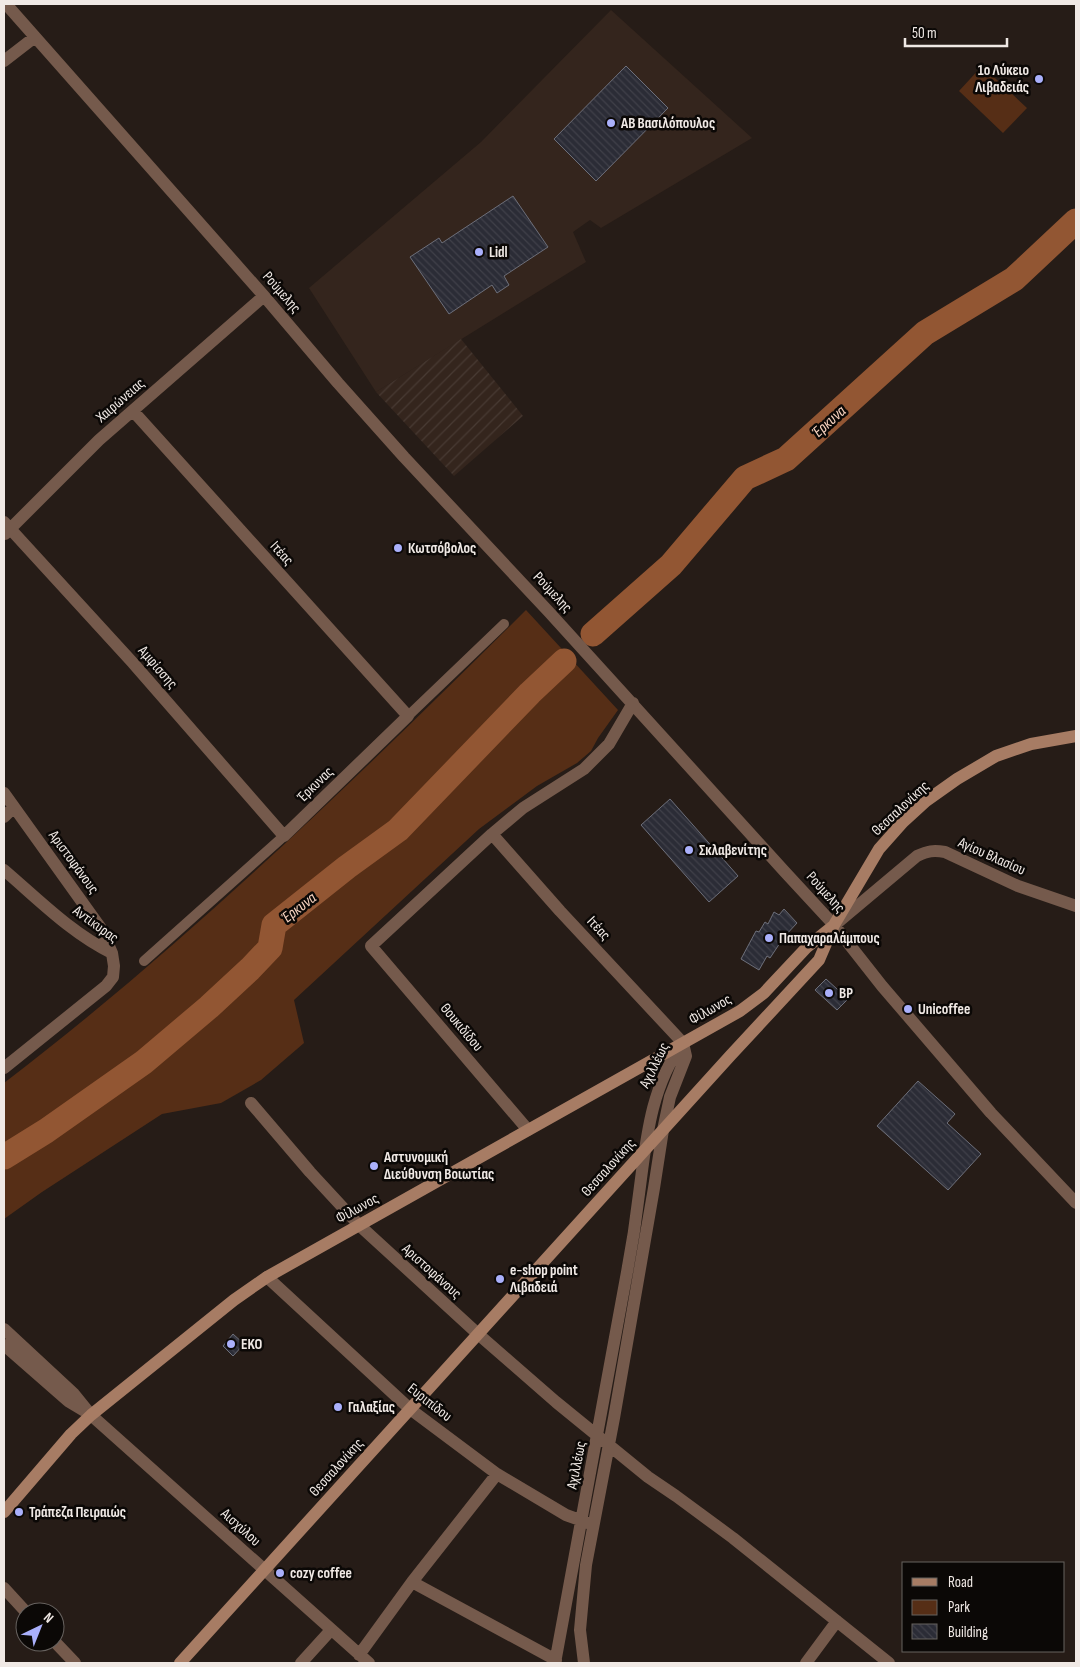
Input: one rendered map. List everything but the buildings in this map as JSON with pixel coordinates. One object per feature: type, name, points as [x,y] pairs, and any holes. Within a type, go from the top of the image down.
[{"type":"main road","name":"Θεσσαλονίκης","points":[[180,1663],[819,960],[834,926],[879,849],[903,822],[926,801],[975,767],[1003,753],[1031,744],[1076,736]]},
{"type":"main road","name":"Φίλωνος","points":[[4,1512],[71,1434],[91,1415],[234,1300],[267,1277],[740,1011],[774,983],[807,947],[834,926]]},
{"type":"street","name":"Ρούμελης","points":[[6,4],[264,296],[338,384],[633,703],[834,926],[882,986],[991,1113],[1076,1203]]},
{"type":"street","points":[[4,61],[35,37]]},
{"type":"street","name":"Χαιρώνειας","points":[[6,529],[82,457],[264,296]]},
{"type":"street","name":"Ιτέας","points":[[133,411],[408,716]]},
{"type":"street","name":"Αμφίσσης","points":[[6,529],[133,663],[284,836]]},
{"type":"street","name":"Έρκυνας","points":[[144,961],[284,836],[504,624]]},
{"type":"street","points":[[492,834],[523,808],[584,769],[608,744],[633,703]]},
{"type":"street","name":"Αριστοφάνους","points":[[4,792],[100,927],[112,953]]},
{"type":"street","points":[[4,817],[14,807]]},
{"type":"street","name":"Ιτέας","points":[[492,834],[560,911],[683,1043]]},
{"type":"street","name":"Θουκιδίδου","points":[[492,834],[371,946],[528,1130]]},
{"type":"street","name":"Αγίου Βλασίου","points":[[834,926],[918,856],[926,851],[934,850],[945,852],[1018,886],[1076,906]]},
{"type":"street","name":"Αντίκυρας","points":[[4,870],[69,926],[93,944],[112,953],[114,966],[113,977],[106,986],[4,1068]]},
{"type":"street","name":"Αχιλλέως","points":[[555,1661],[587,1523],[609,1446],[663,1130],[670,1097],[686,1056],[683,1043]]},
{"type":"street","name":"Αχιλλέως","points":[[584,1663],[580,1630],[586,1565],[587,1523],[598,1436],[636,1224],[644,1151],[656,1096],[673,1056],[683,1043]]},
{"type":"street","name":"Αριστοφάνους","points":[[251,1102],[310,1172],[359,1225],[478,1334],[648,1478],[733,1538],[889,1663]]},
{"type":"street","name":"Ευριπίδου","points":[[267,1277],[410,1409],[497,1474],[566,1515],[587,1523]]},
{"type":"street","name":"Αισχύλου","points":[[4,1330],[74,1394],[91,1415],[364,1659]]},
{"type":"street","name":"Αισχύλου","points":[[4,1345],[68,1401],[91,1415]]},
{"type":"street","points":[[364,1659],[412,1582],[497,1474]]},
{"type":"street","points":[[412,1582],[555,1661]]},
{"type":"street","points":[[4,1588],[17,1602]]},
{"type":"street","points":[[806,1663],[837,1620]]},
{"type":"street","points":[[301,1663],[331,1630]]},
{"type":"street","points":[[65,1652],[75,1663]]},
{"type":"shaded area","points":[[611,10],[752,138],[601,228],[590,220],[573,232],[586,262],[376,392],[309,288],[481,142]]},
{"type":"shaded area","points":[[461,339],[523,416],[454,476],[376,392]]},
{"type":"green space","points":[[982,66],[1027,108],[1003,133],[959,91]]},
{"type":"green space","points":[[526,610],[618,710],[591,751],[577,763],[537,786],[479,829],[294,1000],[304,1043],[261,1080],[221,1103],[162,1114],[4,1219],[4,1083],[141,972],[207,914],[337,795]]},
{"type":"waterway","name":"Έρκυνα","points":[[593,634],[671,565],[745,478],[786,459],[925,333],[1014,279],[1076,221]]},
{"type":"waterway","name":"Έρκυνα","points":[[4,1157],[46,1131],[144,1062],[209,1007],[270,948],[274,925],[347,867],[398,830],[530,693],[564,661]]},
{"type":"place","name":"1ο Λύκειο Λιβαδειάς","points":[[1039,79]]},
{"type":"place","name":"ΑΒ Βασιλόπουλος","points":[[611,123]]},
{"type":"place","name":"Lidl","points":[[479,252]]},
{"type":"place","name":"Κωτσόβολος","points":[[398,548]]},
{"type":"place","name":"Σκλαβενίτης","points":[[689,850]]},
{"type":"place","name":"Παπαχαραλάμπους","points":[[769,938]]},
{"type":"place","name":"BP","points":[[829,993]]},
{"type":"place","name":"Unicoffee","points":[[908,1009]]},
{"type":"place","name":"Αστυνομική Διεύθυνση Βοιωτίας","points":[[374,1166]]},
{"type":"place","name":"e-shop point Λιβαδειά","points":[[500,1279]]},
{"type":"place","name":"EKO","points":[[231,1344]]},
{"type":"place","name":"Γαλαξίας","points":[[338,1407]]},
{"type":"place","name":"Τράπεζα Πειραιώς","points":[[19,1512]]},
{"type":"place","name":"cozy coffee","points":[[280,1573]]}]
